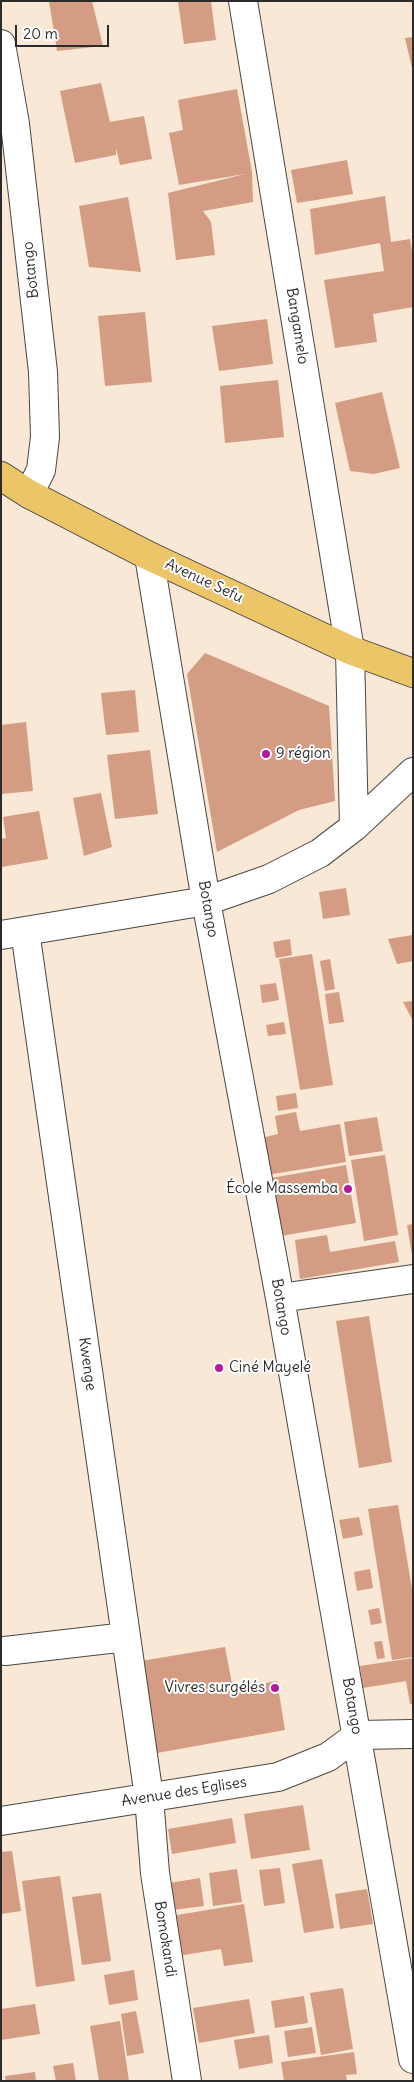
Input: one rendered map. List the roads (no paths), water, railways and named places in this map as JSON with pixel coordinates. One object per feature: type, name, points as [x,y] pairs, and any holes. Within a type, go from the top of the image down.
[{"type":"main road","name":"Avenue Sefu","points":[[1,476],[29,494],[149,556],[350,650],[413,673]]},
{"type":"street","name":"Bangamelo","points":[[243,1],[350,650],[354,827]]},
{"type":"street","name":"Botango","points":[[1,44],[15,124],[43,372],[46,437],[41,470],[29,494]]},
{"type":"street","name":"Botango","points":[[149,556],[206,901],[280,1298],[413,2059]]},
{"type":"street","points":[[13,933],[206,901],[277,875],[320,853],[354,827],[413,772]]},
{"type":"street","name":"Kwenge","points":[[13,933],[126,1637],[149,1797]]},
{"type":"street","points":[[280,1298],[413,1279]]},
{"type":"street","points":[[5,1651],[126,1637]]},
{"type":"street","points":[[358,1736],[413,1734]]},
{"type":"street","name":"Avenue des Eglises","points":[[1,1821],[278,1777],[328,1757],[358,1736]]},
{"type":"street","name":"Bomokandi","points":[[149,1797],[155,1873],[187,2081]]},
{"type":"place","name":"9 région","points":[[266,754]]},
{"type":"place","name":"École Massemba","points":[[348,1189]]},
{"type":"place","name":"Ciné Mayelé","points":[[219,1368]]},
{"type":"place","name":"Vivres surgélés","points":[[275,1688]]}]
